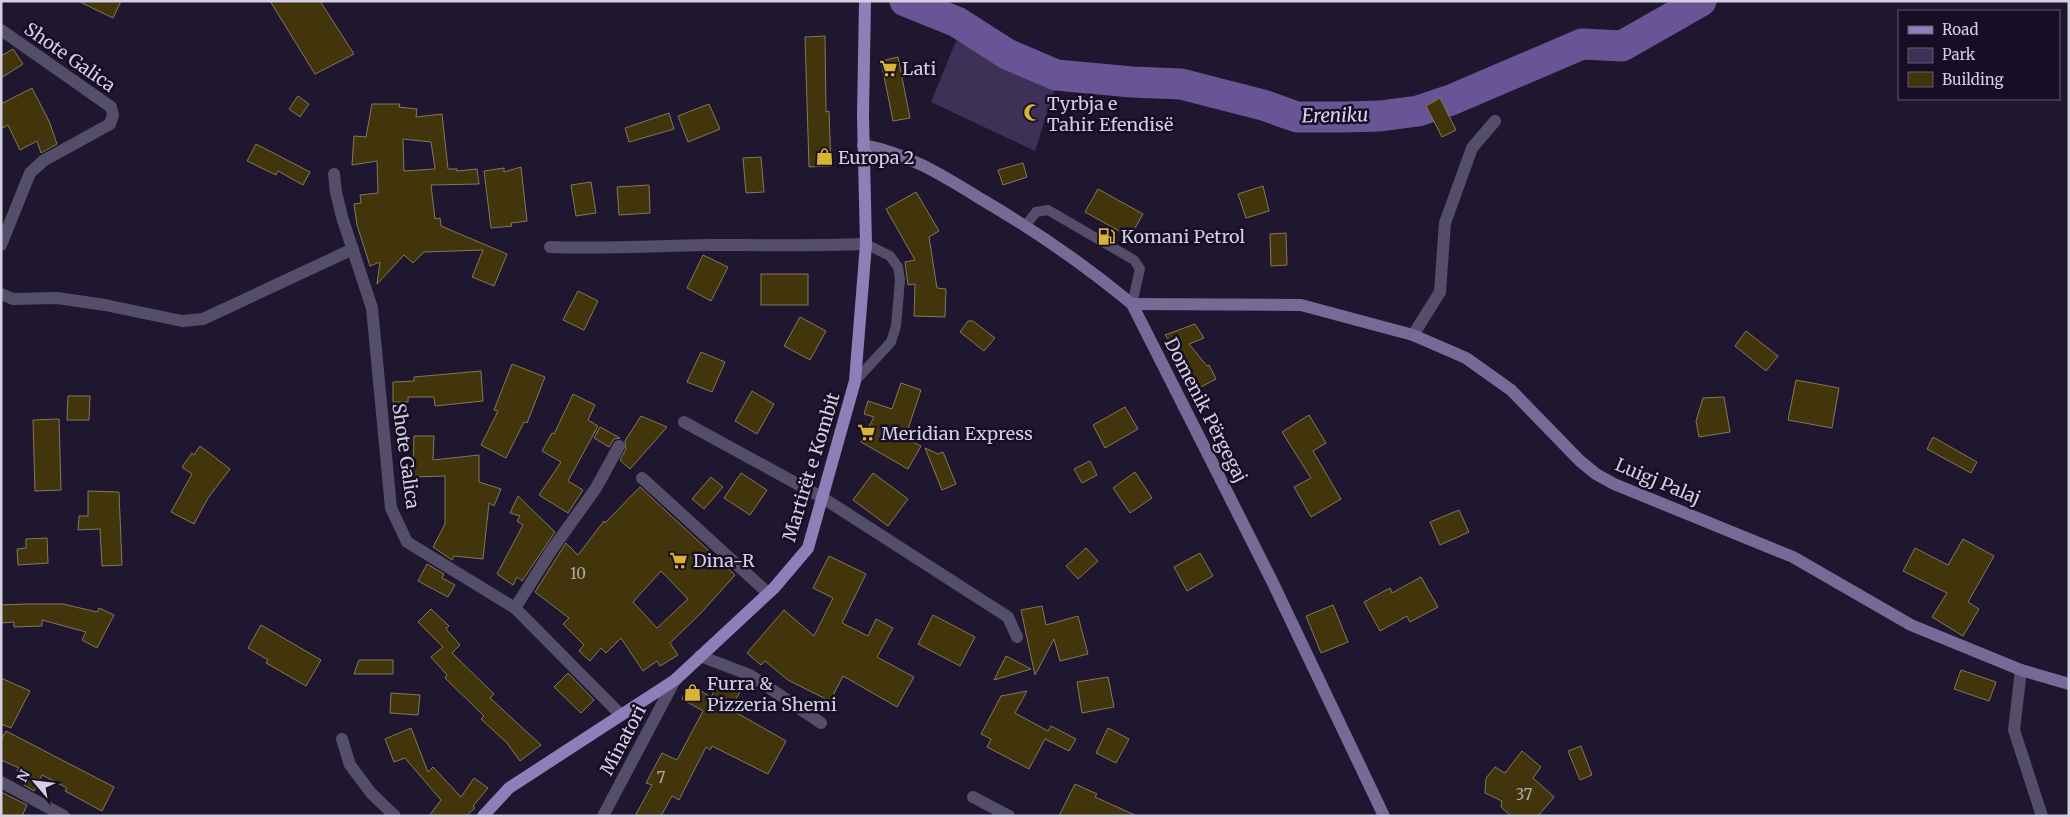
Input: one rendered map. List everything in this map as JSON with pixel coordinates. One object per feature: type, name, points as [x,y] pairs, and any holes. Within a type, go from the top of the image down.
[{"type":"main road","name":"Martirët e Kombit","points":[[483,816],[509,788],[675,680],[768,593],[808,548],[854,381],[866,244],[864,146],[865,1]]},
{"type":"main road","name":"Domenik Përgegaj","points":[[864,146],[896,153],[925,165],[1026,226],[1132,304],[1272,581],[1384,816]]},
{"type":"main road","name":"Luigj Palaj","points":[[1132,304],[1301,305],[1413,335],[1466,358],[1511,390],[1580,461],[1596,474],[1614,484],[1793,557],[1911,625],[2021,670],[2069,684]]},
{"type":"street","name":"Shote Galica","points":[[1,30],[111,107],[113,115],[110,124],[42,161],[30,173],[1,245]]},
{"type":"street","points":[[1413,335],[1440,292],[1445,223],[1472,148],[1495,121]]},
{"type":"street","name":"Shote Galica","points":[[334,174],[342,216],[372,308],[392,508],[407,542],[515,608],[620,714]]},
{"type":"street","points":[[550,247],[593,249],[707,245],[808,246],[866,244]]},
{"type":"street","points":[[1,294],[14,299],[57,298],[105,304],[182,321],[203,319],[353,249]]},
{"type":"street","points":[[684,422],[823,498],[1008,617],[1017,637]]},
{"type":"street","points":[[515,608],[551,551],[596,488],[618,446]]},
{"type":"street","points":[[642,478],[768,593]]},
{"type":"street","points":[[700,656],[750,675],[821,723]]},
{"type":"street","points":[[2021,670],[2014,730],[2042,816]]},
{"type":"street","name":"Minatori","points":[[603,816],[675,680]]},
{"type":"street","points":[[342,739],[350,765],[371,793],[395,816]]},
{"type":"street","points":[[1,782],[64,816]]},
{"type":"street","points":[[973,798],[1009,816]]},
{"type":"lane","points":[[1026,226],[1036,212],[1048,210],[1134,260],[1140,270],[1132,304]]},
{"type":"lane","points":[[854,381],[891,342],[896,326],[899,273],[890,256],[866,244]]},
{"type":"green space","points":[[956,41],[1061,69],[1035,151],[931,102]]},
{"type":"building","points":[[78,1],[121,1],[113,18]]},
{"type":"building","points":[[270,1],[320,1],[354,54],[315,74]]},
{"type":"building","points":[[825,36],[826,112],[829,111],[831,166],[809,167],[805,37]]},
{"type":"building","points":[[13,49],[23,64],[1,78],[1,56]]},
{"type":"building","points":[[898,57],[910,118],[893,121],[881,61]]},
{"type":"building","points":[[32,88],[49,121],[57,144],[41,153],[37,141],[20,150],[8,125],[1,129],[1,104]]},
{"type":"building","points":[[298,96],[309,104],[300,117],[289,109]]},
{"type":"building","points":[[1440,98],[1456,130],[1442,137],[1426,106]]},
{"type":"building","points":[[372,104],[400,104],[399,107],[417,109],[416,117],[442,114],[448,169],[457,169],[457,171],[477,169],[479,184],[431,185],[435,219],[440,218],[441,226],[507,254],[494,286],[472,277],[483,250],[424,252],[413,263],[404,255],[377,284],[380,262],[370,266],[357,225],[354,204],[361,203],[360,195],[378,193],[377,161],[352,165],[354,136],[366,137]],"holes":[[[403,139],[431,142],[435,169],[404,171]]]},
{"type":"building","points":[[709,104],[720,129],[688,142],[678,116]]},
{"type":"building","points":[[669,113],[674,129],[629,142],[625,128]]},
{"type":"building","points":[[256,144],[310,172],[303,185],[278,171],[276,175],[247,161]]},
{"type":"building","points":[[761,157],[764,192],[746,193],[743,158]]},
{"type":"building","points":[[1023,163],[1027,177],[1003,185],[998,170]]},
{"type":"building","points":[[521,167],[527,221],[511,223],[512,226],[491,228],[484,171],[504,168],[504,172]]},
{"type":"building","points":[[591,182],[596,213],[576,216],[571,185]]},
{"type":"building","points":[[649,185],[650,213],[619,215],[617,187]]},
{"type":"building","points":[[1263,186],[1269,211],[1246,218],[1238,194]]},
{"type":"building","points":[[1098,189],[1143,214],[1130,237],[1085,212]]},
{"type":"building","points":[[916,192],[939,231],[929,237],[937,288],[946,289],[945,317],[914,316],[915,284],[908,285],[905,262],[915,260],[886,209]]},
{"type":"building","points":[[1286,233],[1287,265],[1271,266],[1270,234]]},
{"type":"building","points":[[703,255],[728,267],[711,301],[687,288]]},
{"type":"building","points":[[761,274],[808,274],[808,305],[761,305]]},
{"type":"building","points":[[578,291],[598,301],[584,330],[563,320]]},
{"type":"building","points":[[800,317],[826,331],[810,360],[784,346]]},
{"type":"building","points":[[968,321],[973,321],[995,338],[984,351],[960,332]]},
{"type":"building","points":[[1195,324],[1204,338],[1189,344],[1207,366],[1209,365],[1216,379],[1199,388],[1178,358],[1181,356],[1165,335]]},
{"type":"building","points":[[1746,331],[1778,356],[1766,371],[1735,346]]},
{"type":"building","points":[[701,352],[725,362],[712,392],[687,382]]},
{"type":"building","points":[[512,364],[545,377],[527,423],[524,422],[506,458],[481,445],[498,411],[494,410]]},
{"type":"building","points":[[481,371],[483,401],[435,406],[434,397],[408,397],[408,402],[393,402],[393,382],[414,381],[414,377]]},
{"type":"building","points":[[1796,380],[1839,388],[1832,428],[1788,420]]},
{"type":"building","points":[[901,383],[921,390],[905,438],[921,446],[908,469],[861,442],[874,417],[864,414],[868,401],[892,409]]},
{"type":"building","points":[[752,391],[774,404],[757,434],[735,421]]},
{"type":"building","points":[[573,394],[595,405],[588,420],[598,426],[568,481],[583,490],[568,513],[539,495],[561,462],[542,451],[552,433],[554,434]]},
{"type":"building","points":[[68,396],[90,396],[89,420],[67,420]]},
{"type":"building","points":[[1724,397],[1730,432],[1699,437],[1696,421],[1703,398]]},
{"type":"building","points":[[1125,407],[1138,429],[1105,448],[1093,425]]},
{"type":"building","points":[[1309,415],[1326,443],[1313,451],[1341,499],[1311,517],[1294,487],[1311,478],[1282,432]]},
{"type":"building","points":[[641,416],[667,427],[630,469],[620,460],[626,449],[625,441]]},
{"type":"building","points":[[59,419],[61,490],[35,491],[33,420]]},
{"type":"building","points":[[600,427],[620,438],[614,439],[609,447],[594,438]]},
{"type":"building","points":[[414,436],[434,436],[433,460],[479,455],[479,482],[501,489],[494,506],[489,503],[483,559],[454,556],[452,560],[433,547],[445,524],[445,476],[413,477]]},
{"type":"building","points":[[1933,437],[1977,462],[1971,473],[1927,449]]},
{"type":"building","points":[[200,446],[230,469],[208,498],[194,524],[171,512],[192,474],[182,467],[192,453],[194,455]]},
{"type":"building","points":[[925,448],[938,454],[943,452],[956,484],[942,490]]},
{"type":"building","points":[[1090,461],[1097,475],[1082,483],[1074,469]]},
{"type":"building","points":[[1135,472],[1152,498],[1130,513],[1113,488]]},
{"type":"building","points":[[741,473],[767,490],[750,515],[724,498]]},
{"type":"building","points":[[873,473],[908,499],[888,526],[853,500]]},
{"type":"building","points":[[711,477],[723,487],[704,509],[692,499]]},
{"type":"building","points":[[640,487],[735,575],[701,613],[670,643],[678,655],[660,666],[657,661],[643,671],[621,638],[606,653],[601,648],[590,661],[579,651],[584,645],[563,624],[569,618],[535,592],[566,543],[578,555],[604,521],[605,523]],"holes":[[[661,571],[688,599],[657,628],[633,602]]]},
{"type":"building","points":[[88,491],[119,492],[122,565],[102,566],[100,529],[78,530],[79,516],[88,516]]},
{"type":"building","points":[[518,496],[555,532],[522,581],[517,577],[513,585],[497,574],[523,525],[517,521],[520,516],[510,513]]},
{"type":"building","points":[[1459,510],[1469,532],[1440,545],[1430,522]]},
{"type":"building","points":[[47,538],[48,563],[18,565],[17,549],[26,548],[26,539]]},
{"type":"building","points":[[1963,539],[1994,556],[1968,602],[1979,609],[1963,636],[1932,617],[1947,593],[1903,571],[1915,548],[1948,565]]},
{"type":"building","points":[[1086,548],[1098,561],[1078,579],[1066,566]]},
{"type":"building","points":[[1200,553],[1213,576],[1187,591],[1174,567]]},
{"type":"building","points":[[829,556],[866,574],[842,623],[868,636],[876,619],[893,628],[877,657],[914,677],[897,707],[843,676],[830,701],[788,680],[765,661],[761,665],[747,653],[784,610],[814,636],[833,598],[813,588]]},
{"type":"building","points":[[427,564],[444,574],[442,578],[455,585],[448,597],[418,581]]},
{"type":"building","points":[[1421,577],[1438,607],[1410,622],[1407,616],[1380,631],[1364,602],[1390,588],[1392,593]]},
{"type":"building","points":[[63,604],[97,612],[99,608],[114,615],[97,648],[82,640],[86,632],[42,620],[42,626],[14,627],[14,622],[1,623],[1,605]]},
{"type":"building","points":[[1333,605],[1348,642],[1321,653],[1306,616]]},
{"type":"building","points":[[1042,606],[1046,625],[1078,616],[1088,654],[1060,661],[1054,639],[1035,675],[1021,610]]},
{"type":"building","points":[[431,609],[449,626],[446,629],[460,645],[452,653],[494,694],[490,698],[541,745],[520,761],[507,743],[481,719],[484,716],[445,678],[447,675],[431,657],[443,647],[418,622]]},
{"type":"building","points":[[933,615],[975,637],[960,666],[918,644]]},
{"type":"building","points":[[261,625],[321,660],[306,686],[266,663],[268,660],[248,648]]},
{"type":"building","points":[[1006,656],[1031,669],[994,680]]},
{"type":"building","points":[[359,660],[393,660],[393,674],[354,674]]},
{"type":"building","points":[[1961,670],[1996,682],[1989,701],[1954,689]]},
{"type":"building","points":[[568,673],[594,700],[581,713],[554,687]]},
{"type":"building","points":[[1108,677],[1114,707],[1082,713],[1077,682]]},
{"type":"building","points":[[1,678],[30,691],[11,728],[1,724]]},
{"type":"building","points":[[720,681],[740,692],[730,709],[786,741],[768,774],[712,746],[710,750],[706,747],[679,800],[672,796],[661,816],[635,816],[652,785],[646,783],[662,753],[677,760],[703,711],[682,699],[690,685],[711,697]]},
{"type":"building","points":[[1027,691],[1015,713],[1048,731],[1051,726],[1076,739],[1069,751],[1045,739],[1029,769],[987,747],[991,739],[981,734],[1001,696]]},
{"type":"building","points":[[391,693],[420,695],[418,715],[390,713]]},
{"type":"building","points":[[411,728],[428,772],[433,767],[461,797],[474,778],[488,788],[473,806],[475,808],[466,816],[429,816],[441,800],[405,758],[394,762],[385,739]]},
{"type":"building","points":[[1108,728],[1129,739],[1116,763],[1096,753]]},
{"type":"building","points":[[6,731],[114,787],[102,811],[65,791],[67,788],[42,775],[34,791],[24,785],[29,777],[17,771],[19,768],[1,760],[1,740]]},
{"type":"building","points":[[1581,746],[1592,775],[1580,780],[1568,751]]},
{"type":"building","points":[[1522,751],[1541,767],[1533,778],[1554,797],[1538,816],[1511,816],[1501,807],[1502,801],[1485,793],[1486,778],[1495,767],[1505,773]]},
{"type":"building","points":[[1075,784],[1097,794],[1095,797],[1137,816],[1059,816]]},
{"type":"building","points":[[1,792],[27,805],[22,816],[1,816]]},
{"type":"waterway","name":"Ereniku","points":[[905,1],[957,22],[1007,54],[1056,75],[1132,82],[1181,84],[1263,105],[1297,117],[1380,116],[1418,111],[1451,100],[1582,44],[1622,46],[1701,1]]},
{"type":"place","name":"Lati","points":[[888,68]]},
{"type":"place","name":"Tyrbja e Tahir Efendisë","points":[[1033,113]]},
{"type":"place","name":"Europa 2","points":[[824,157]]},
{"type":"place","name":"Komani Petrol","points":[[1107,236]]},
{"type":"place","name":"Meridian Express","points":[[867,433]]},
{"type":"place","name":"Dina-R","points":[[679,560]]},
{"type":"place","name":"Furra & Pizzeria Shemi","points":[[693,693]]}]
